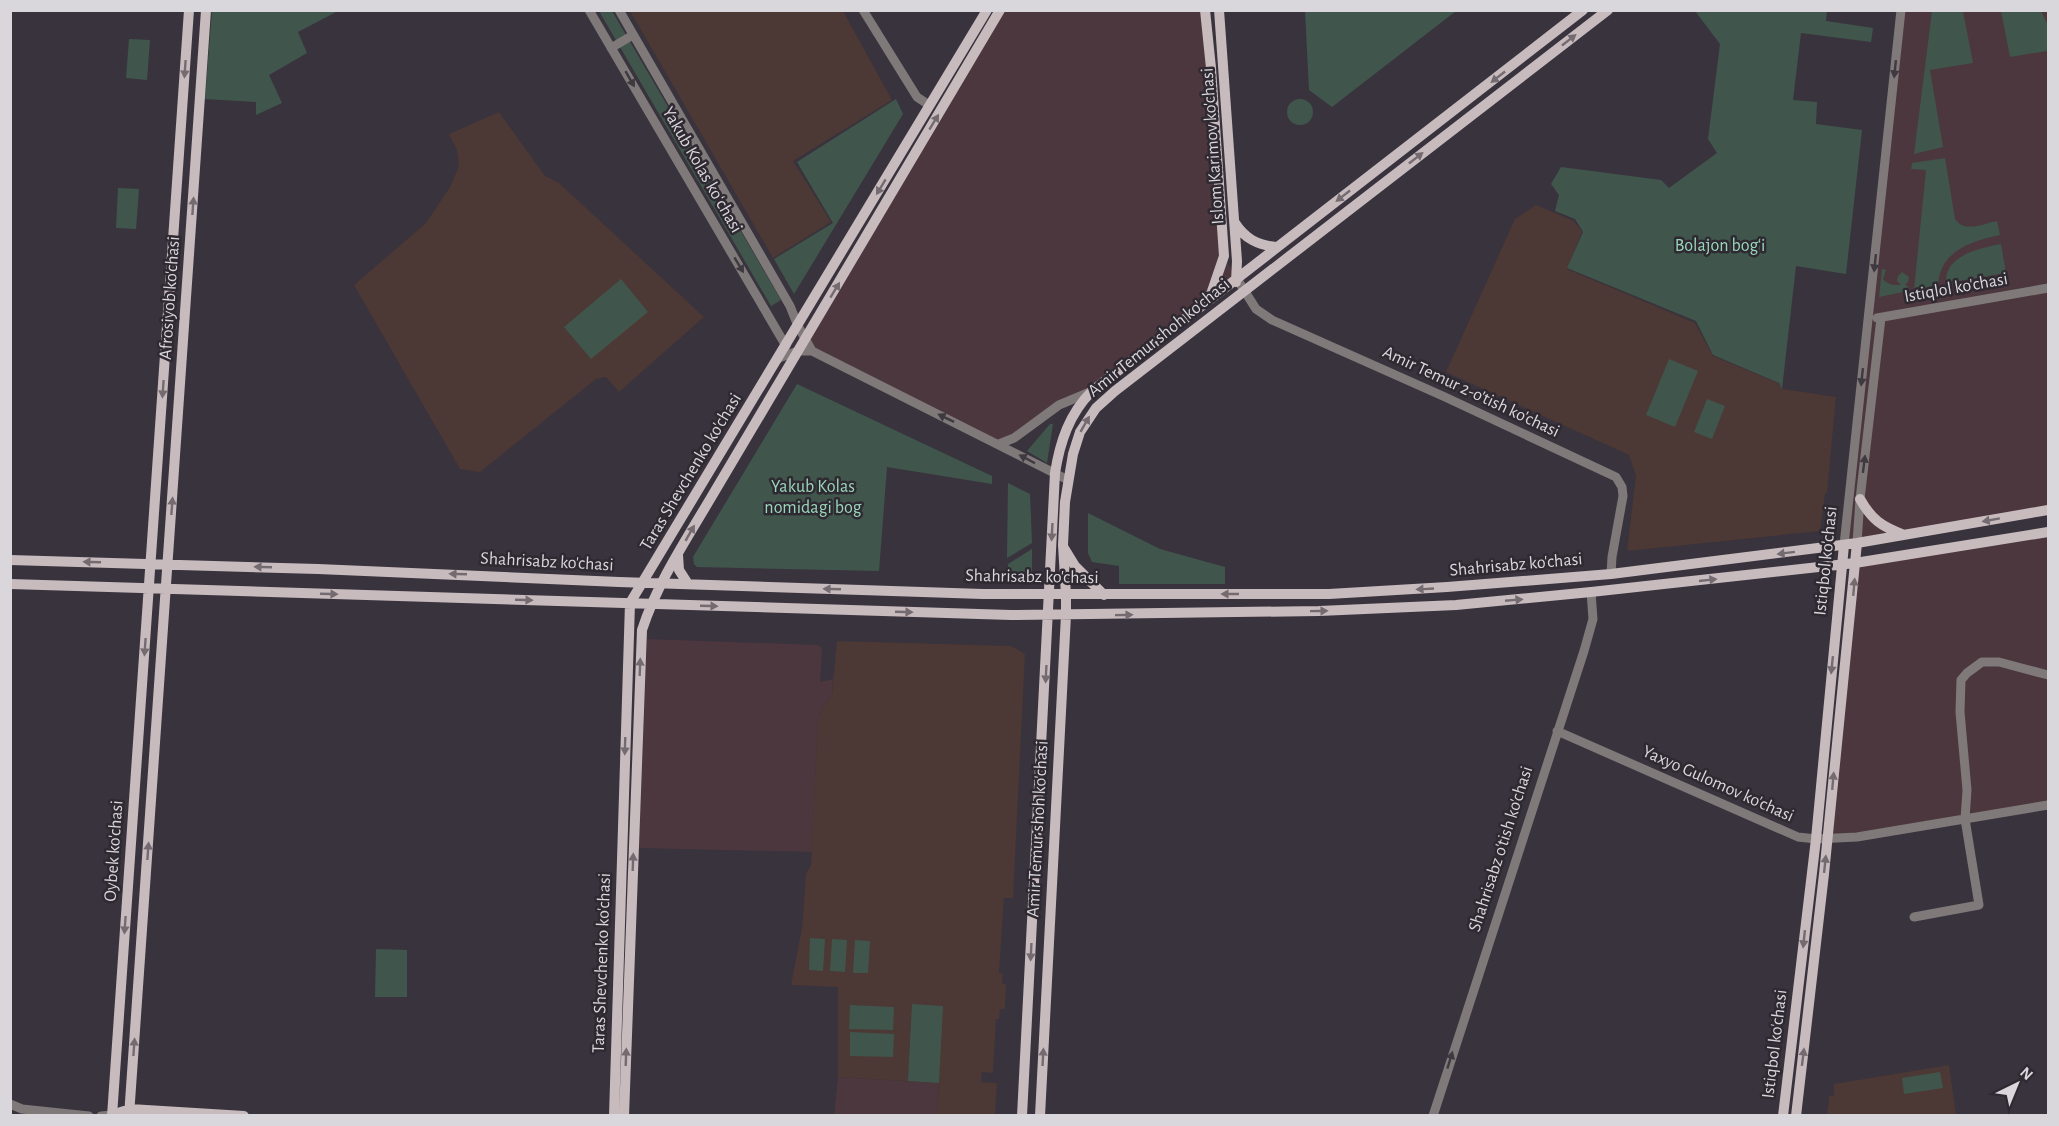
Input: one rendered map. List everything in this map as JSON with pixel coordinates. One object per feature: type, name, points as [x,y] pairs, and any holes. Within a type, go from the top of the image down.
[{"type":"main road","name":"Afrosiyob ko'chasi","points":[[149,588],[189,10]]},
{"type":"main road","name":"Afrosiyob ko'chasi","points":[[166,589],[206,10]]},
{"type":"main road","name":"Taras Shevchenko ko'chasi","points":[[614,1116],[630,603],[987,10]]},
{"type":"main road","name":"Taras Shevchenko ko'chasi","points":[[624,1116],[642,630],[661,583],[1000,10]]},
{"type":"main road","name":"Islom Karimov ko'chasi","points":[[1205,10],[1224,256],[1219,277],[1209,300]]},
{"type":"main road","name":"Islom Karimov ko'chasi","points":[[1219,10],[1237,279],[1233,300]]},
{"type":"main road","name":"Amir Temur shoh ko'chasi","points":[[1022,1116],[1055,473],[1067,426],[1077,407],[1092,391],[1583,10]]},
{"type":"main road","name":"Amir Temur shoh ko'chasi","points":[[1040,1116],[1066,615],[1062,545],[1068,480],[1078,438],[1085,422],[1099,404],[1608,10]]},
{"type":"main road","points":[[1234,222],[1243,235],[1258,244],[1276,247]]},
{"type":"main road","name":"Islom Karimov ko'chasi","points":[[1224,256],[1237,279]]},
{"type":"main road","points":[[1237,279],[1249,287]]},
{"type":"main road","points":[[1860,499],[1875,520],[1886,528],[1904,535]]},
{"type":"main road","name":"Shahrisabz ko'chasi","points":[[10,560],[1049,595],[1329,594],[1447,588],[1611,574],[1844,545],[2049,510]]},
{"type":"main road","name":"Shahrisabz ko'chasi","points":[[10,584],[1048,615],[1388,609],[1591,592],[1842,565],[2049,532]]},
{"type":"main road","name":"Istiqbol ko'chasi","points":[[1796,1116],[1828,839],[1857,543]]},
{"type":"main road","points":[[1062,545],[1075,566],[1104,595]]},
{"type":"main road","name":"Istiqbol ko'chasi","points":[[1783,1116],[1816,839],[1844,545]]},
{"type":"main road","name":"Taras Shevchenko ko'chasi","points":[[679,552],[677,560],[679,570],[688,584]]},
{"type":"main road","name":"Oybek ko'chasi","points":[[110,1115],[149,588]]},
{"type":"main road","name":"Oybek ko'chasi","points":[[130,1112],[166,589]]},
{"type":"main road","points":[[110,1115],[130,1112],[244,1116]]},
{"type":"street","name":"Yakub Kolas koʻchasi","points":[[589,10],[786,346]]},
{"type":"street","name":"Yakub Kolas koʻchasi","points":[[619,10],[790,306],[798,326]]},
{"type":"street","points":[[863,10],[917,97],[929,105]]},
{"type":"street","name":"Istiqbol ko'chasi","points":[[1844,545],[1901,10]]},
{"type":"street","points":[[611,48],[633,35]]},
{"type":"street","name":"Amir Temur 2-o'tish ko'chasi","points":[[1249,287],[1256,309],[1272,320],[1616,477],[1622,487],[1623,496],[1611,574]]},
{"type":"street","name":"Istiqlol ko'chasi","points":[[1869,319],[2049,288]]},
{"type":"street","points":[[790,306],[809,309]]},
{"type":"street","name":"Istiqbol ko'chasi","points":[[1857,543],[1881,318]]},
{"type":"street","points":[[798,326],[812,351]]},
{"type":"street","points":[[779,358],[798,351],[812,351],[1068,480]]},
{"type":"street","points":[[999,444],[1014,438],[1059,405],[1092,391]]},
{"type":"street","name":"Shahrisabz o'tish ko'chasi","points":[[1432,1116],[1593,619],[1591,592]]},
{"type":"street","points":[[1914,917],[1979,905],[1965,819],[1968,790],[1960,712],[1961,680],[1982,662],[1999,662],[2049,675]]},
{"type":"street","name":"Yaxyo Gulomov ko'chasi","points":[[1557,731],[1790,835],[1816,839],[1857,837],[2049,805]]},
{"type":"street","points":[[13,1116],[12,1105],[22,1109],[89,1116]]},
{"type":"shaded area","points":[[630,11],[843,11],[892,100],[793,161],[831,222],[773,258]]},
{"type":"shaded area","points":[[1000,11],[1205,11],[1224,256],[1237,279],[1092,391],[999,444],[812,351],[805,340]]},
{"type":"shaded area","points":[[1901,11],[2048,11],[2048,510],[1844,545]]},
{"type":"shaded area","points":[[499,112],[545,176],[559,183],[704,317],[619,392],[606,377],[596,379],[480,472],[460,469],[354,285],[426,223],[450,187],[459,166],[457,150],[449,134]]},
{"type":"shaded area","points":[[1536,205],[1574,221],[1582,232],[1567,269],[1695,323],[1713,356],[1778,383],[1783,389],[1836,397],[1827,493],[1820,531],[1627,551],[1636,476],[1629,455],[1446,372],[1515,219]]},
{"type":"shaded area","points":[[2048,532],[2048,805],[1828,839],[1855,563]]},
{"type":"shaded area","points":[[647,639],[817,645],[821,647],[820,682],[833,679],[832,694],[818,717],[812,852],[639,848]]},
{"type":"shaded area","points":[[837,641],[1011,646],[1025,654],[1013,898],[1004,898],[999,973],[1003,974],[1002,984],[1006,984],[1005,1009],[1000,1009],[999,1019],[996,1019],[993,1073],[982,1072],[981,1082],[997,1083],[995,1115],[937,1115],[939,1083],[838,1077],[838,987],[791,985],[802,928],[806,874],[811,865],[818,717],[832,694]]},
{"type":"shaded area","points":[[1949,1065],[1956,1115],[1827,1116],[1829,1096],[1834,1096],[1834,1084]]},
{"type":"shaded area","points":[[838,1077],[939,1083],[937,1115],[834,1116]]},
{"type":"green space","points":[[336,10],[336,12],[298,32],[307,53],[269,75],[282,103],[256,115],[256,102],[205,99],[212,11]]},
{"type":"green space","points":[[1305,10],[1456,11],[1332,107],[1309,90]]},
{"type":"green space","points":[[599,11],[612,11],[781,300],[771,306]]},
{"type":"green space","name":"Bolajon bog‘i","points":[[1695,11],[1827,11],[1826,21],[1873,28],[1871,42],[1801,33],[1793,100],[1817,102],[1816,124],[1862,130],[1846,274],[1796,266],[1782,389],[1779,383],[1713,355],[1696,321],[1567,268],[1583,232],[1575,219],[1555,211],[1559,195],[1551,184],[1561,167],[1661,180],[1669,188],[1717,153],[1708,139],[1720,44]]},
{"type":"green space","points":[[1932,11],[1963,11],[1973,63],[1930,70],[1943,147],[1914,154]]},
{"type":"green space","points":[[2001,11],[2041,11],[2048,25],[2048,58],[2047,51],[2010,57]]},
{"type":"green space","points":[[129,39],[150,40],[147,80],[126,78]]},
{"type":"green space","points":[[896,99],[903,114],[794,294],[774,259],[833,223],[797,162]]},
{"type":"green space","points":[[1300,99],[1309,103],[1313,112],[1309,121],[1300,125],[1291,121],[1287,112],[1291,103]]},
{"type":"green space","points":[[1945,158],[1955,219],[1963,226],[1969,227],[1997,221],[2000,235],[1968,244],[1959,249],[1944,264],[1938,285],[1914,290],[1926,170],[1911,169],[1912,163]]},
{"type":"green space","points":[[118,188],[139,189],[136,229],[116,228]]},
{"type":"green space","points":[[2001,244],[2006,273],[1946,283],[1947,273],[1957,259],[1965,254]]},
{"type":"green space","points":[[1882,269],[1886,270],[1883,279],[1891,284],[1901,285],[1897,281],[1902,272],[1909,277],[1905,285],[1908,286],[1908,291],[1879,297]]},
{"type":"green space","points":[[621,279],[648,312],[591,359],[564,327]]},
{"type":"green space","points":[[1669,359],[1698,371],[1675,427],[1646,415]]},
{"type":"green space","name":"Yakub Kolas nomidagi bog","points":[[797,384],[992,476],[992,484],[887,467],[879,571],[697,567],[693,557]]},
{"type":"green space","points":[[1707,399],[1725,406],[1712,439],[1694,432]]},
{"type":"green space","points":[[1050,424],[1053,424],[1047,463],[1027,451]]},
{"type":"green space","points":[[1008,483],[1030,494],[1032,543],[1007,558]]},
{"type":"green space","points":[[1088,513],[1160,549],[1225,567],[1225,584],[1119,584],[1119,566],[1092,562],[1088,553]]},
{"type":"green space","points":[[1032,549],[1032,576],[1012,574],[1008,569],[1008,564]]},
{"type":"green space","points":[[810,938],[825,939],[823,971],[809,970]]},
{"type":"green space","points":[[832,939],[847,940],[845,972],[830,971]]},
{"type":"green space","points":[[855,940],[870,941],[868,973],[853,973]]},
{"type":"green space","points":[[376,949],[407,950],[407,997],[375,997]]},
{"type":"green space","points":[[912,1004],[943,1006],[939,1083],[908,1081]]},
{"type":"green space","points":[[850,1005],[894,1007],[893,1030],[849,1029]]},
{"type":"green space","points":[[850,1032],[894,1034],[893,1057],[850,1056]]},
{"type":"green space","points":[[1940,1072],[1943,1088],[1904,1094],[1902,1078]]}]
